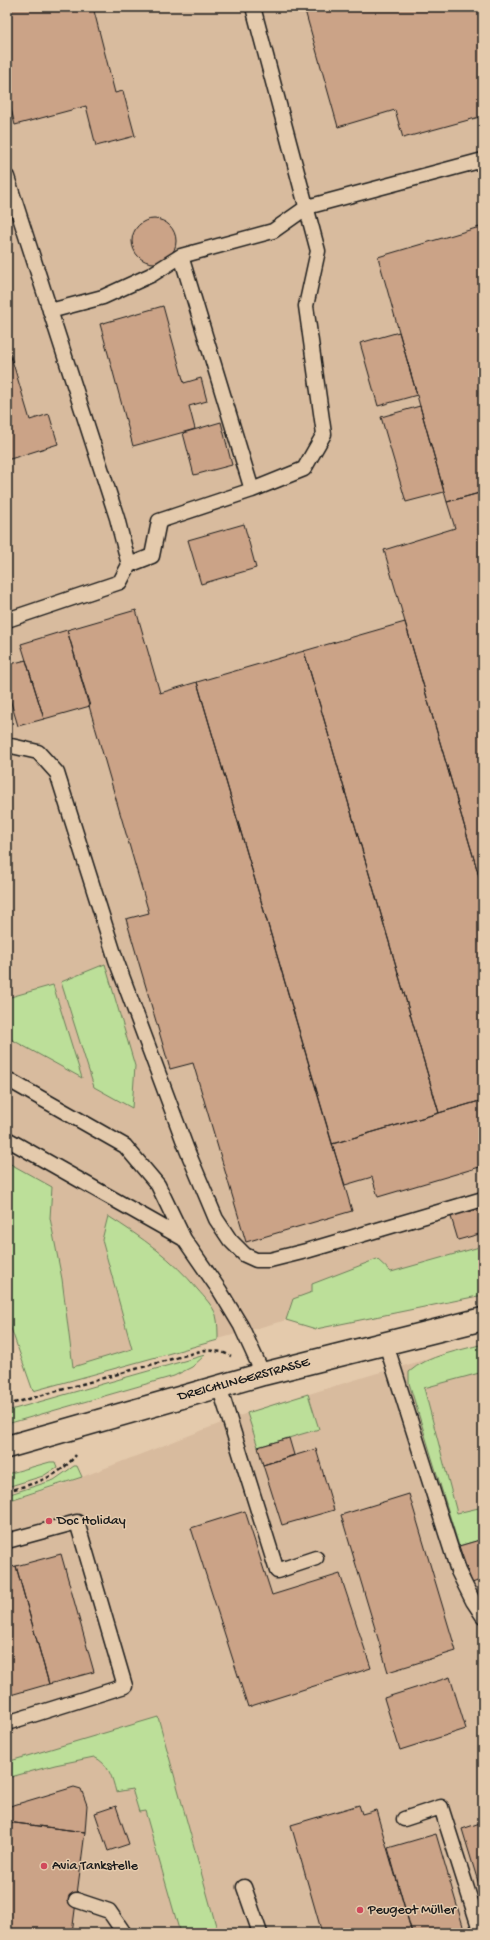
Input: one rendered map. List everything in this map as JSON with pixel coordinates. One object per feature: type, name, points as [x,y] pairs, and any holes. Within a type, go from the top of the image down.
[{"type":"street","name":"DREICHLINGERSTRASSE","points":[[7,1447],[263,1374],[483,1319]]},
{"type":"lane","points":[[7,620],[120,582],[129,565],[152,556],[159,522],[252,490],[304,469],[324,434],[306,306],[318,251],[253,7]]},
{"type":"lane","points":[[50,312],[103,297],[151,275],[181,256],[273,231],[307,207],[483,160]]},
{"type":"lane","points":[[7,177],[117,518],[129,565]]},
{"type":"lane","points":[[181,256],[252,490]]},
{"type":"lane","points":[[7,745],[38,752],[57,773],[116,960],[187,1150],[216,1219],[230,1240],[244,1255],[256,1260],[270,1260],[306,1251],[483,1199]]},
{"type":"lane","points":[[7,1079],[125,1146],[158,1185],[184,1239],[220,1291],[241,1326],[263,1374]]},
{"type":"lane","points":[[7,1140],[184,1239]]},
{"type":"lane","points":[[386,1344],[458,1571],[473,1601],[483,1616]]},
{"type":"lane","points":[[219,1386],[277,1572],[316,1558]]},
{"type":"lane","points":[[7,1541],[77,1522],[125,1686],[7,1723]]},
{"type":"lane","points":[[404,1819],[441,1807],[481,1933]]},
{"type":"lane","points":[[244,1887],[260,1933]]},
{"type":"lane","points":[[76,1900],[109,1911],[124,1933]]},
{"type":"path","points":[[7,1405],[204,1350],[222,1352],[263,1374]]},
{"type":"path","points":[[7,1491],[51,1477],[71,1461],[78,1452]]},
{"type":"shaded area","points":[[7,7],[483,7],[483,1295],[316,1329],[286,1320],[33,1391],[7,1317]]},
{"type":"shaded area","points":[[483,1344],[483,1933],[7,1933],[7,1501],[59,1486],[247,1413],[374,1374]]},
{"type":"green space","points":[[105,964],[135,1066],[132,1108],[94,1087],[61,982]]},
{"type":"green space","points":[[53,985],[82,1078],[7,1037],[7,998]]},
{"type":"green space","points":[[7,1162],[52,1187],[50,1218],[62,1279],[73,1367],[132,1349],[102,1240],[108,1216],[156,1249],[188,1279],[215,1312],[218,1340],[33,1391],[7,1317]]},
{"type":"green space","points":[[483,1246],[483,1295],[316,1329],[286,1320],[293,1299],[312,1292],[312,1284],[377,1259],[391,1272]]},
{"type":"green space","points":[[483,1344],[483,1372],[424,1388],[457,1513],[483,1507],[483,1539],[459,1546],[409,1383],[409,1372],[425,1361],[454,1351]]},
{"type":"green space","points":[[205,1355],[192,1367],[174,1376],[7,1424],[7,1411]]},
{"type":"green space","points":[[308,1394],[319,1429],[258,1447],[247,1413]]},
{"type":"green space","points":[[50,1462],[55,1462],[57,1467],[43,1476],[7,1487],[7,1474]]},
{"type":"green space","points":[[74,1466],[77,1466],[82,1477],[7,1501],[7,1495],[54,1480]]},
{"type":"green space","points":[[158,1717],[218,1933],[180,1933],[145,1811],[139,1812],[132,1789],[116,1792],[109,1772],[99,1760],[94,1757],[55,1765],[7,1778],[7,1762]]},
{"type":"building","points":[[7,7],[93,7],[115,93],[123,91],[135,136],[96,146],[86,106],[15,125],[7,93]]},
{"type":"building","points":[[304,7],[483,7],[483,116],[403,138],[395,110],[338,127]]},
{"type":"building","points":[[158,219],[163,220],[170,225],[175,232],[175,250],[170,257],[163,262],[150,263],[145,262],[138,257],[133,250],[132,237],[133,232],[138,225],[145,220]]},
{"type":"building","points":[[483,226],[483,492],[447,502],[378,257]]},
{"type":"building","points":[[163,306],[184,383],[201,378],[207,401],[189,406],[195,429],[133,446],[100,324]]},
{"type":"building","points":[[399,332],[417,395],[378,406],[360,343]]},
{"type":"building","points":[[9,350],[30,420],[49,414],[58,444],[7,460],[7,351]]},
{"type":"building","points":[[420,406],[444,492],[406,502],[381,417]]},
{"type":"building","points":[[221,422],[232,465],[194,475],[183,433]]},
{"type":"building","points":[[483,492],[483,890],[384,550],[455,528],[447,502]]},
{"type":"building","points":[[244,524],[256,568],[201,584],[188,540]]},
{"type":"building","points":[[136,610],[160,693],[197,682],[352,1211],[246,1242],[193,1063],[170,1069],[126,919],[149,913],[67,630]]},
{"type":"building","points":[[405,622],[483,890],[483,1100],[439,1113],[304,651]]},
{"type":"building","points":[[67,630],[90,706],[44,719],[21,644]]},
{"type":"building","points":[[304,651],[439,1113],[332,1144],[197,682]]},
{"type":"building","points":[[26,660],[44,719],[18,726],[7,689],[7,665]]},
{"type":"building","points":[[483,1100],[483,1166],[378,1197],[372,1177],[345,1185],[332,1144]]},
{"type":"building","points":[[483,1200],[483,1233],[458,1240],[449,1210]]},
{"type":"building","points":[[289,1438],[294,1455],[263,1465],[258,1447]]},
{"type":"building","points":[[316,1449],[334,1510],[282,1525],[263,1465]]},
{"type":"building","points":[[409,1494],[456,1651],[388,1672],[341,1515]]},
{"type":"building","points":[[245,1511],[272,1595],[340,1574],[371,1668],[248,1707],[191,1528]]},
{"type":"building","points":[[483,1539],[483,1579],[472,1583],[459,1546]]},
{"type":"building","points":[[61,1554],[94,1672],[49,1684],[16,1566]]},
{"type":"building","points":[[16,1566],[49,1684],[7,1696],[7,1568]]},
{"type":"building","points":[[450,1677],[466,1729],[400,1750],[384,1698]]},
{"type":"building","points":[[74,1787],[81,1789],[87,1805],[85,1832],[7,1822],[7,1807]]},
{"type":"building","points":[[359,1805],[362,1814],[376,1810],[412,1933],[322,1933],[291,1825]]},
{"type":"building","points":[[116,1806],[129,1844],[108,1851],[95,1813]]},
{"type":"building","name":"Avia Tankstelle","points":[[7,1822],[85,1832],[72,1933],[7,1933]]},
{"type":"building","points":[[483,1822],[483,1898],[462,1829]]},
{"type":"building","points":[[436,1834],[465,1933],[412,1933],[388,1848]]},
{"type":"place","name":"Doc Holiday","points":[[49,1521]]},
{"type":"place","name":"Avia Tankstelle","points":[[44,1866]]},
{"type":"place","name":"Peugeot Müller","points":[[360,1910]]}]
